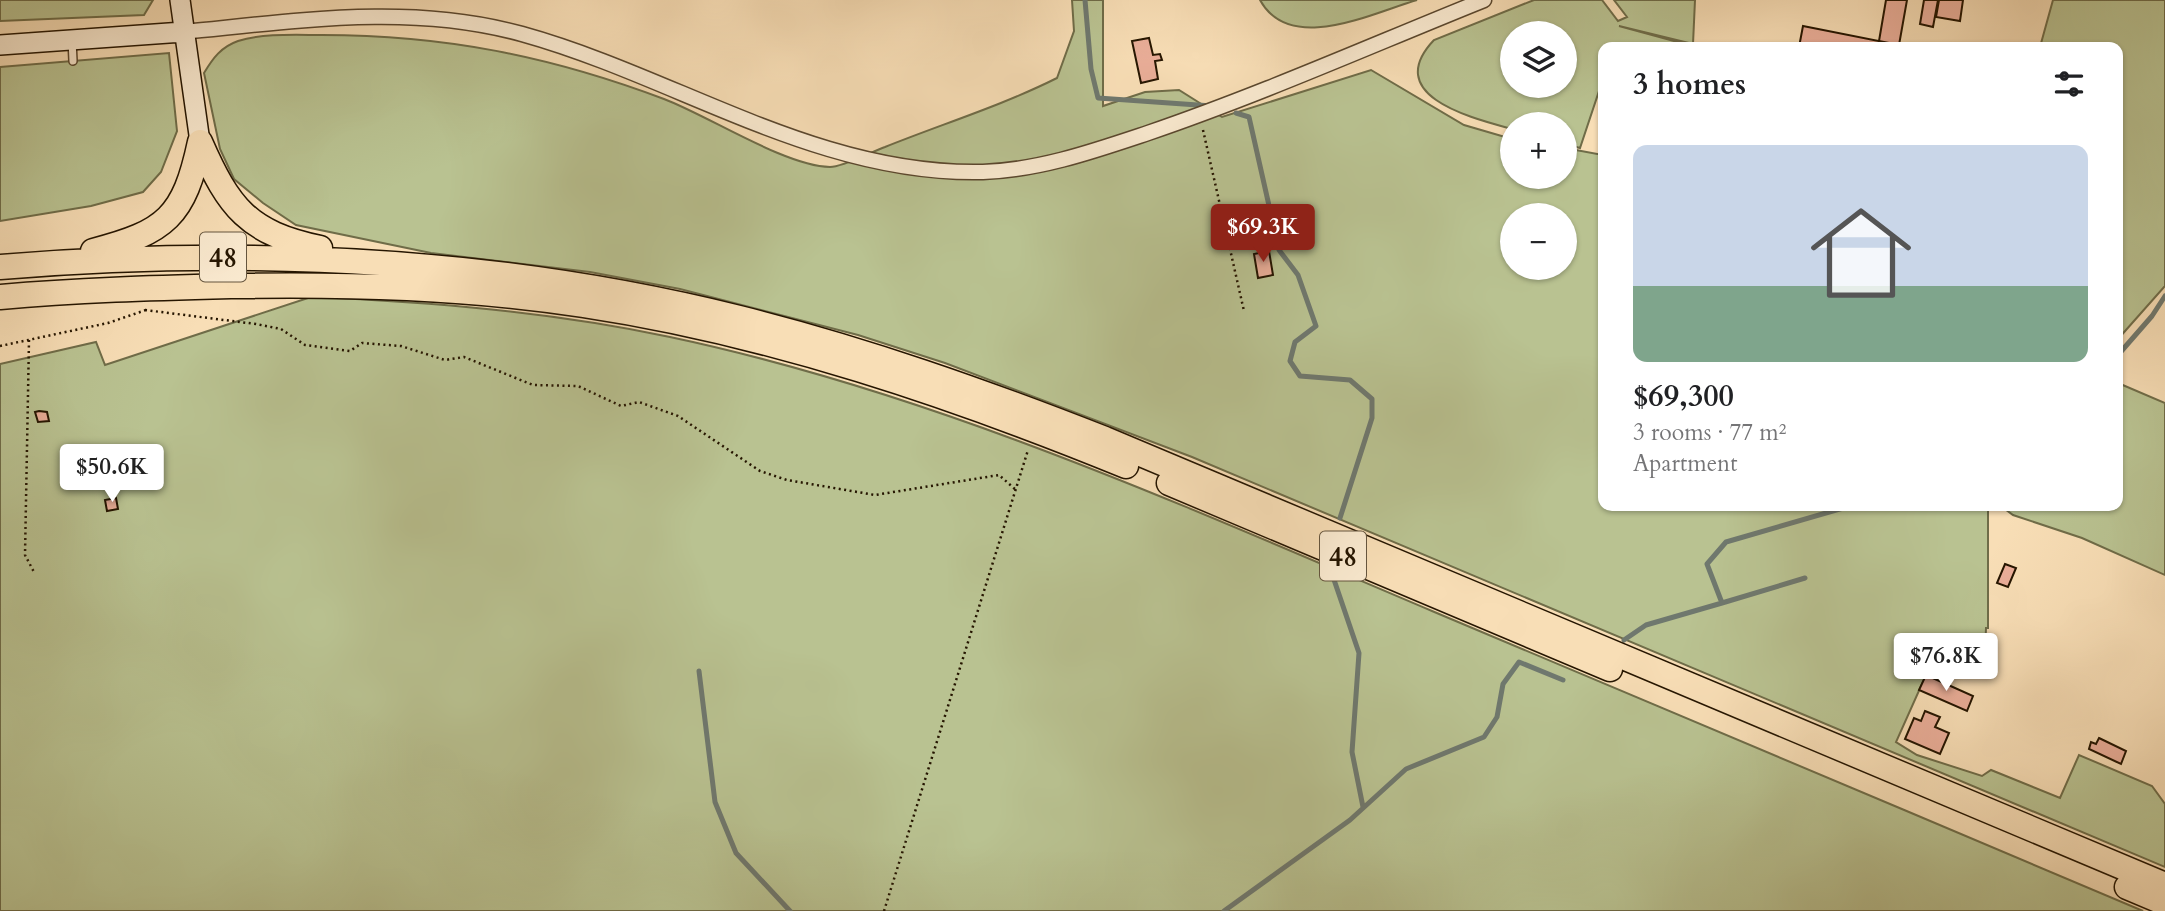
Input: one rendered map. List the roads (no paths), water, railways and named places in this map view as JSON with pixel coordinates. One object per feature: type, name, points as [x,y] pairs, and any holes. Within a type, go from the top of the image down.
[{"type":"highway","name":"48","points":[[48,263],[131,240],[164,222],[186,194],[200,142]]},
{"type":"highway","name":"48","points":[[200,142],[226,196],[246,217],[271,234],[289,242],[397,264]]},
{"type":"highway","name":"48","points":[[0,267],[211,257],[307,258],[397,264],[581,286],[783,330],[934,376],[1070,425],[1267,505],[2165,885]]},
{"type":"highway","name":"48","points":[[0,298],[103,289],[265,286],[421,288],[495,293],[674,321],[847,366],[942,397],[1122,464],[2165,903]]},
{"type":"street","points":[[180,0],[200,142]]},
{"type":"street","points":[[0,46],[365,16],[433,18],[481,25],[556,45],[768,129],[835,152],[899,167],[981,172],[1059,161],[1200,115],[1484,0]]},
{"type":"lane","points":[[72,40],[73,61]]},
{"type":"waterway","points":[[1085,0],[1091,69],[1098,98],[1212,106]]},
{"type":"waterway","points":[[1236,113],[1249,117],[1279,250],[1298,275],[1316,326],[1295,342],[1290,361],[1300,376],[1350,380],[1372,399],[1372,418],[1340,518]]},
{"type":"waterway","points":[[2123,349],[2152,316],[2165,296]]},
{"type":"waterway","points":[[1624,640],[1646,625],[1722,603],[1707,564],[1726,542],[1833,511]]},
{"type":"waterway","points":[[1330,568],[1359,653],[1352,752],[1363,807]]},
{"type":"waterway","points":[[1722,603],[1805,578]]},
{"type":"waterway","points":[[1224,911],[1350,820],[1406,769],[1484,737],[1497,717],[1503,684],[1519,662],[1563,680]]},
{"type":"waterway","points":[[699,671],[715,802],[736,853],[790,911]]}]
